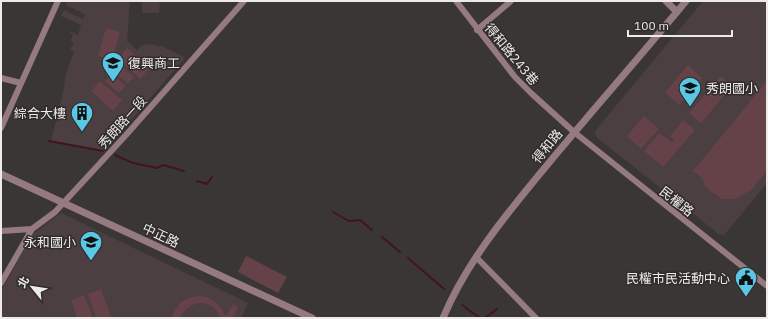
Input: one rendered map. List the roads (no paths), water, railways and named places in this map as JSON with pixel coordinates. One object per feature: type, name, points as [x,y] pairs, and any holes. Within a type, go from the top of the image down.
[{"type":"street","points":[[1,128],[58,1]]},
{"type":"street","name":"秀朗路一段","points":[[32,229],[45,220],[64,203],[244,1]]},
{"type":"street","name":"得和路243巷","points":[[456,1],[515,77],[574,132]]},
{"type":"street","points":[[477,30],[511,1]]},
{"type":"street","points":[[666,1],[677,12]]},
{"type":"street","name":"得和路","points":[[443,318],[460,282],[476,257],[574,132],[686,1]]},
{"type":"street","points":[[1,78],[21,83]]},
{"type":"street","name":"民權路","points":[[574,132],[767,286]]},
{"type":"street","name":"中正路","points":[[1,174],[312,318]]},
{"type":"street","points":[[1,231],[32,229]]},
{"type":"street","points":[[1,283],[32,229]]},
{"type":"street","points":[[476,257],[536,318]]},
{"type":"street","points":[[526,318],[528,311]]},
{"type":"waterway","points":[[49,141],[103,151]]},
{"type":"waterway","points":[[115,155],[133,163],[157,168],[163,165],[184,171]]},
{"type":"waterway","points":[[197,181],[207,184],[212,177]]},
{"type":"waterway","points":[[333,212],[349,221],[360,220],[372,230]]},
{"type":"waterway","points":[[382,237],[400,252]]},
{"type":"waterway","points":[[408,258],[444,289]]},
{"type":"waterway","points":[[462,305],[480,318]]},
{"type":"waterway","points":[[485,318],[497,309]]},
{"type":"place","name":"復興商工","points":[[113,82]]},
{"type":"place","name":"秀朗國小","points":[[690,108]]},
{"type":"place","name":"綜合大樓","points":[[82,132]]},
{"type":"place","name":"永和國小","points":[[91,262]]},
{"type":"place","name":"民權市民活動中心","points":[[746,298]]}]
